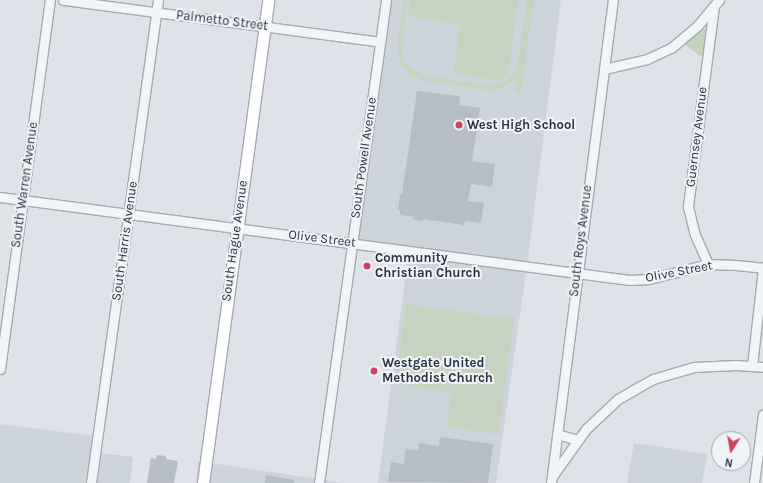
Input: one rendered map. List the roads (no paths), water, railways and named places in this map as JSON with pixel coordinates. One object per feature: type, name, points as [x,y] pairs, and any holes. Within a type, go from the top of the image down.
[{"type":"main road","name":"South Hague Avenue","points":[[203,483],[268,0]]},
{"type":"street","name":"South Warren Avenue","points":[[0,369],[50,0]]},
{"type":"street","name":"Palmetto Street","points":[[64,0],[380,42]]},
{"type":"street","name":"South Harris Avenue","points":[[91,483],[158,0]]},
{"type":"street","name":"South Powell Avenue","points":[[319,483],[386,0]]},
{"type":"street","name":"South Roys Avenue","points":[[551,480],[613,0]]},
{"type":"street","points":[[604,69],[647,59],[670,48],[698,25],[717,4]]},
{"type":"street","name":"Guernsey Avenue","points":[[708,264],[695,235],[688,206],[717,4]]},
{"type":"street","name":"Olive Street","points":[[0,197],[630,280],[649,278],[708,264],[763,268]]},
{"type":"street","points":[[752,366],[763,268]]},
{"type":"street","points":[[551,480],[586,428],[618,399],[653,379],[694,367],[736,365],[763,367]]},
{"type":"street","points":[[754,483],[763,415]]},
{"type":"street","points":[[557,434],[578,440]]},
{"type":"place","name":"West High School","points":[[459,125]]},
{"type":"place","name":"Community Christian Church","points":[[367,266]]},
{"type":"place","name":"Westgate United Methodist Church","points":[[374,371]]}]
